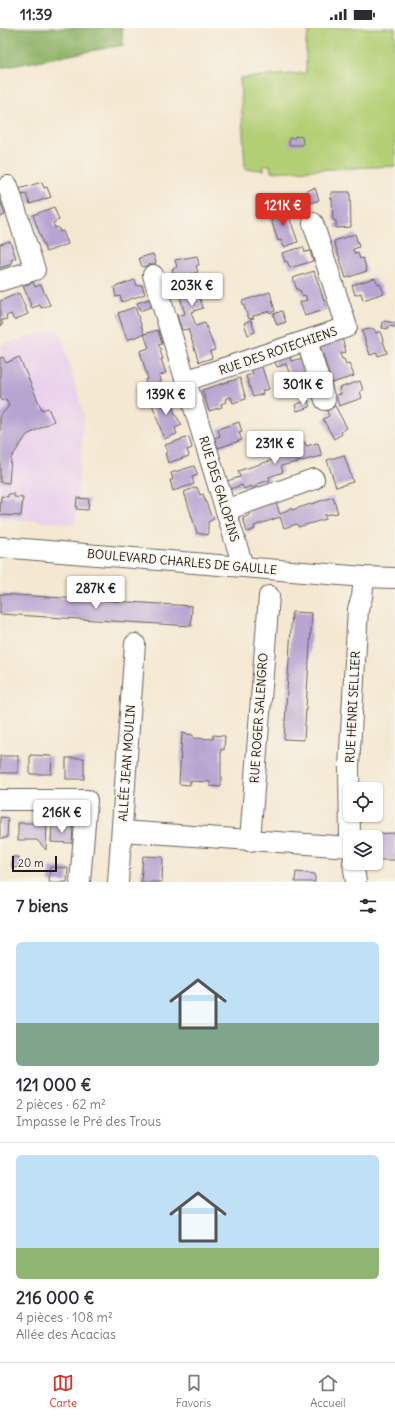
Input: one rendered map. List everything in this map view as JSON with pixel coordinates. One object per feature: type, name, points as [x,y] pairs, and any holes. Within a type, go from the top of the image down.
[{"type":"street","points":[[0,281],[35,270],[8,186]]},
{"type":"street","name":"RUE DES ROTECHIENS","points":[[185,381],[347,327],[313,223]]},
{"type":"street","name":"RUE DES GALOPINS","points":[[152,274],[243,566]]},
{"type":"street","points":[[307,341],[325,400]]},
{"type":"street","points":[[226,510],[314,479]]},
{"type":"street","name":"BOULEVARD CHARLES DE GAULLE","points":[[0,547],[364,577],[395,578]]},
{"type":"street","name":"RUE HENRI SELLIER","points":[[350,830],[349,767],[358,609],[362,597],[364,577]]},
{"type":"street","name":"RUE ROGER SALENGRO","points":[[250,841],[269,596]]},
{"type":"street","name":"ALLÉE JEAN MOULIN","points":[[118,882],[135,644]]},
{"type":"street","points":[[0,800],[87,800],[80,882]]},
{"type":"street","points":[[122,831],[343,847]]},
{"type":"street","points":[[354,870],[356,882]]},
{"type":"shaded area","points":[[59,329],[84,415],[75,524],[0,518],[0,345]]},
{"type":"green space","points":[[0,28],[122,28],[123,45],[0,68]]},
{"type":"green space","points":[[311,28],[395,28],[395,166],[271,172],[270,165],[264,165],[264,170],[245,169],[240,78],[306,73],[306,40]]},
{"type":"building","points":[[295,136],[302,137],[303,145],[289,145],[289,138],[295,138]]},
{"type":"building","points":[[42,182],[44,188],[47,187],[51,197],[30,204],[26,194],[22,195],[19,189]]},
{"type":"building","points":[[315,188],[319,200],[310,203],[306,191]]},
{"type":"building","points":[[302,192],[306,204],[297,207],[293,195]]},
{"type":"building","points":[[332,192],[350,192],[351,227],[336,228],[336,221],[333,220],[332,198],[330,198]]},
{"type":"building","points":[[0,200],[5,215],[0,217]]},
{"type":"building","points":[[54,207],[59,220],[53,223],[55,228],[58,227],[60,232],[63,231],[68,244],[46,252],[33,215]]},
{"type":"building","points":[[286,208],[298,242],[284,247],[281,240],[278,241],[269,214]]},
{"type":"building","points":[[355,234],[359,247],[353,249],[355,254],[358,253],[360,259],[363,258],[367,271],[346,278],[334,241]]},
{"type":"building","points":[[10,241],[16,258],[11,260],[12,264],[0,268],[0,244]]},
{"type":"building","points":[[303,247],[305,252],[310,251],[313,261],[290,268],[287,261],[285,262],[282,253]]},
{"type":"building","points":[[153,254],[156,263],[142,267],[139,258]]},
{"type":"building","points":[[197,256],[199,265],[196,266],[198,272],[189,275],[191,282],[194,281],[203,308],[191,312],[196,326],[205,323],[215,350],[210,351],[212,358],[199,362],[188,329],[182,330],[177,316],[185,314],[172,269],[177,267],[175,260]]},
{"type":"building","points":[[314,271],[327,309],[305,316],[300,302],[307,300],[305,295],[302,296],[300,290],[297,290],[293,278]]},
{"type":"building","points":[[375,278],[378,284],[380,284],[384,293],[363,300],[361,293],[355,295],[352,285]]},
{"type":"building","points":[[135,280],[137,286],[142,285],[145,294],[122,302],[120,296],[116,297],[114,287]]},
{"type":"building","points":[[33,282],[35,287],[41,285],[50,305],[41,308],[40,305],[32,308],[23,286]]},
{"type":"building","points":[[270,292],[275,311],[270,313],[269,311],[253,316],[254,318],[249,319],[242,301]]},
{"type":"building","points":[[19,293],[28,314],[14,320],[11,314],[6,316],[7,319],[1,321],[3,324],[0,326],[0,301]]},
{"type":"building","points":[[152,298],[153,306],[140,311],[137,303]]},
{"type":"building","points":[[135,307],[144,334],[127,340],[118,313]]},
{"type":"building","points":[[282,311],[286,322],[277,325],[273,314]]},
{"type":"building","points":[[251,320],[255,332],[248,335],[244,323]]},
{"type":"building","points":[[383,322],[395,323],[395,327],[388,326],[388,329],[382,328]]},
{"type":"building","points":[[374,329],[376,333],[380,331],[387,353],[378,356],[377,353],[370,355],[362,331]]},
{"type":"building","points":[[158,330],[162,344],[158,345],[162,350],[160,351],[163,359],[161,359],[166,373],[159,376],[161,382],[147,387],[145,380],[148,379],[140,351],[149,348],[144,334]]},
{"type":"building","points":[[342,338],[346,352],[340,354],[346,364],[349,363],[354,376],[332,383],[320,345]]},
{"type":"building","points":[[289,355],[291,361],[303,358],[313,385],[296,391],[286,364],[277,367],[274,360]]},
{"type":"building","points":[[3,357],[6,363],[19,357],[42,410],[48,408],[54,421],[27,435],[11,458],[9,483],[0,482],[0,416],[9,406],[6,399],[2,401],[0,397],[0,358]]},
{"type":"building","points":[[261,364],[269,389],[262,391],[263,394],[253,397],[246,376],[253,374],[251,367]]},
{"type":"building","points":[[240,378],[246,399],[233,403],[231,397],[225,399],[226,402],[221,404],[222,407],[209,411],[202,390]]},
{"type":"building","points":[[360,381],[363,390],[360,391],[362,398],[339,406],[336,395],[341,394],[339,388]]},
{"type":"building","points":[[164,394],[166,401],[170,399],[175,414],[182,425],[175,428],[177,434],[164,439],[150,398]]},
{"type":"building","points":[[308,400],[310,407],[297,411],[295,405]]},
{"type":"building","points":[[335,406],[347,428],[341,432],[342,434],[334,439],[323,419],[329,416],[327,411]]},
{"type":"building","points":[[239,422],[242,432],[239,433],[242,440],[218,448],[214,438],[220,436],[218,429]]},
{"type":"building","points":[[189,437],[192,448],[187,450],[189,456],[168,463],[165,453],[168,452],[165,445]]},
{"type":"building","points":[[305,442],[306,446],[318,443],[322,456],[281,466],[283,472],[269,477],[270,480],[257,484],[257,486],[252,488],[251,486],[244,489],[242,485],[230,489],[227,481],[240,477],[238,471],[279,458],[276,449]]},
{"type":"building","points":[[344,455],[353,482],[336,487],[327,460]]},
{"type":"building","points":[[194,466],[198,475],[192,477],[194,484],[173,491],[170,480],[173,480],[171,473]]},
{"type":"building","points":[[197,487],[200,495],[203,494],[211,516],[212,515],[214,519],[208,522],[208,535],[197,533],[184,492]]},
{"type":"building","points":[[8,494],[14,494],[14,497],[23,498],[21,516],[0,515],[1,496],[8,497]]},
{"type":"building","points":[[333,497],[338,513],[324,515],[326,519],[298,527],[297,524],[284,528],[280,517],[254,526],[255,529],[247,532],[243,518],[250,515],[248,509],[275,500],[280,514],[291,508],[292,510]]},
{"type":"building","points":[[77,498],[89,499],[88,510],[76,509]]},
{"type":"building","points":[[0,594],[192,606],[191,626],[0,614]]},
{"type":"building","points":[[292,612],[312,613],[304,740],[284,739]]},
{"type":"building","points":[[182,733],[193,735],[193,738],[213,739],[213,735],[225,736],[224,750],[221,749],[221,787],[210,786],[210,782],[190,781],[190,785],[179,784]]},
{"type":"building","points":[[30,755],[52,756],[51,774],[30,774]]},
{"type":"building","points":[[0,756],[18,756],[18,773],[0,773]]},
{"type":"building","points":[[66,758],[84,758],[84,779],[66,779]]},
{"type":"building","points":[[0,817],[8,818],[7,838],[0,838]]},
{"type":"building","points":[[47,818],[46,850],[37,840],[18,840],[18,823],[39,823]]},
{"type":"building","points":[[52,825],[73,827],[72,843],[51,842]]},
{"type":"building","points":[[383,833],[395,833],[395,860],[383,860]]},
{"type":"building","points":[[143,856],[163,857],[162,882],[141,882]]},
{"type":"building","points":[[12,857],[19,857],[18,867],[12,868]]},
{"type":"building","points":[[50,867],[68,868],[67,882],[49,882]]},
{"type":"building","points":[[296,872],[315,874],[315,882],[295,882]]}]
